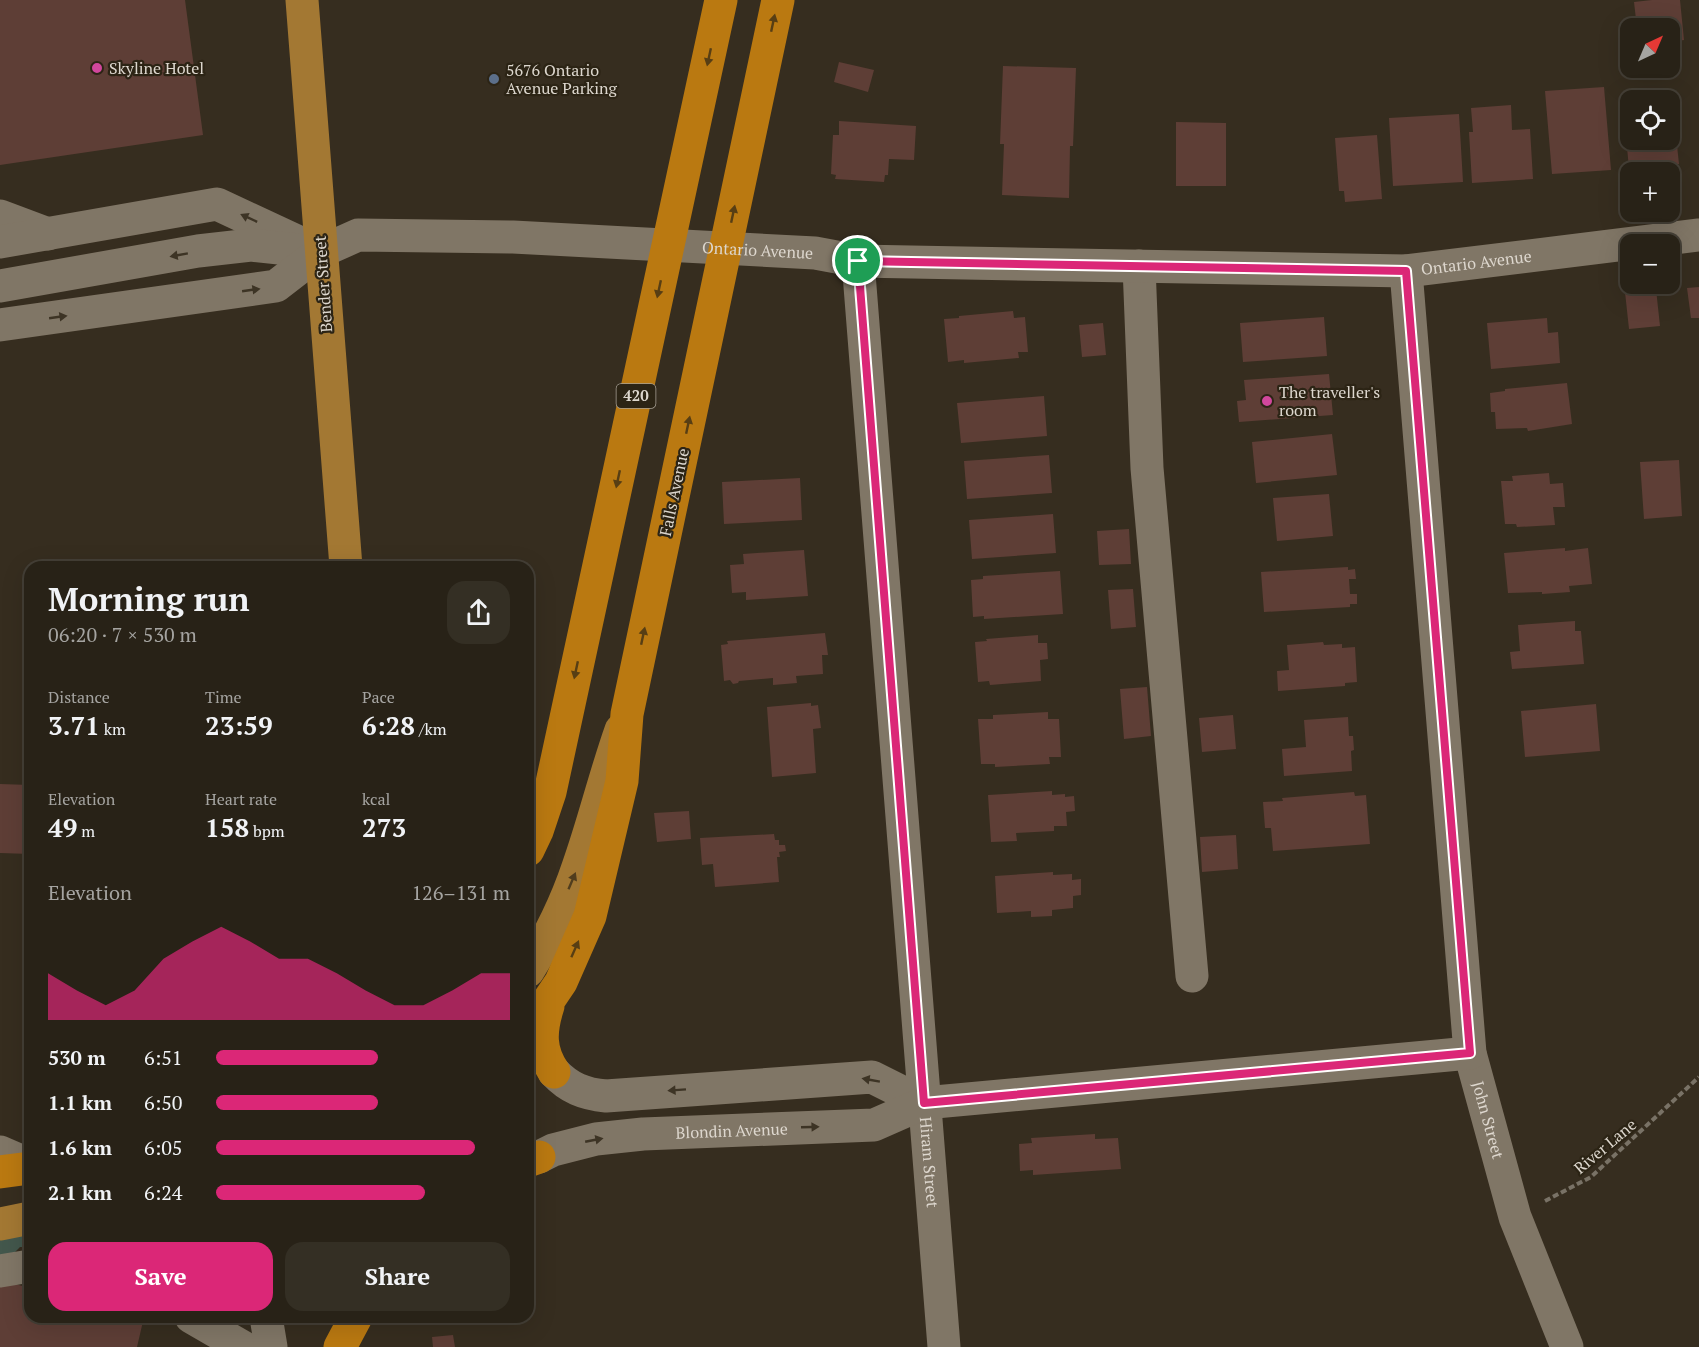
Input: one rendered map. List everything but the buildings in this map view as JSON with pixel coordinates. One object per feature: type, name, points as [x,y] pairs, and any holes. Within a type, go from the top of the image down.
[{"type":"highway","name":"420","points":[[534,837],[550,792],[722,0]]},
{"type":"highway","name":"Falls Avenue","points":[[627,714],[778,0]]},
{"type":"highway","points":[[534,1023],[561,982],[590,916],[622,781],[627,714]]},
{"type":"highway","points":[[549,1002],[543,1021],[542,1048],[554,1072]]},
{"type":"highway","points":[[0,1172],[24,1167]]},
{"type":"highway","points":[[340,1347],[353,1323]]},
{"type":"main road","name":"Bender Street","points":[[302,0],[346,561]]},
{"type":"main road","name":"Falls Avenue","points":[[534,962],[578,868],[605,774],[627,714]]},
{"type":"main road","points":[[0,1224],[24,1219]]},
{"type":"street","points":[[0,242],[217,204],[320,252]]},
{"type":"street","points":[[0,216],[48,234],[115,266]]},
{"type":"street","name":"Ontario Avenue","points":[[0,325],[276,286],[320,252],[358,235],[513,237],[814,253],[858,261],[1406,271],[1699,235]]},
{"type":"street","points":[[0,286],[251,245],[320,252]]},
{"type":"street","name":"Hiram Street","points":[[858,261],[944,1347]]},
{"type":"street","points":[[1139,266],[1147,468],[1192,976]]},
{"type":"street","name":"John Street","points":[[1406,271],[1470,1053],[1515,1217],[1567,1347]]},
{"type":"street","name":"Blondin Avenue","points":[[534,1159],[554,1150],[596,1139],[643,1134],[874,1125],[924,1103],[1470,1053]]},
{"type":"street","points":[[554,1072],[571,1087],[582,1092],[606,1096],[872,1077],[924,1103]]},
{"type":"street","points":[[0,1152],[24,1163]]},
{"type":"street","points":[[0,1271],[24,1267]]},
{"type":"street","points":[[201,1323],[243,1347]]},
{"type":"street","points":[[267,1323],[271,1347]]},
{"type":"path","name":"River Lane","points":[[1515,1217],[1591,1177],[1699,1077]]},
{"type":"green space","points":[[24,1234],[24,1247],[20,1247],[13,1254],[0,1256],[0,1237]]},
{"type":"place","name":"Skyline Hotel","points":[[97,68]]},
{"type":"place","name":"5676 Ontario Avenue Parking","points":[[494,79]]},
{"type":"place","name":"The traveller's room","points":[[1267,401]]},
{"type":"route","points":[[858,261],[1406,271],[1470,1053],[924,1103],[858,261]]}]
